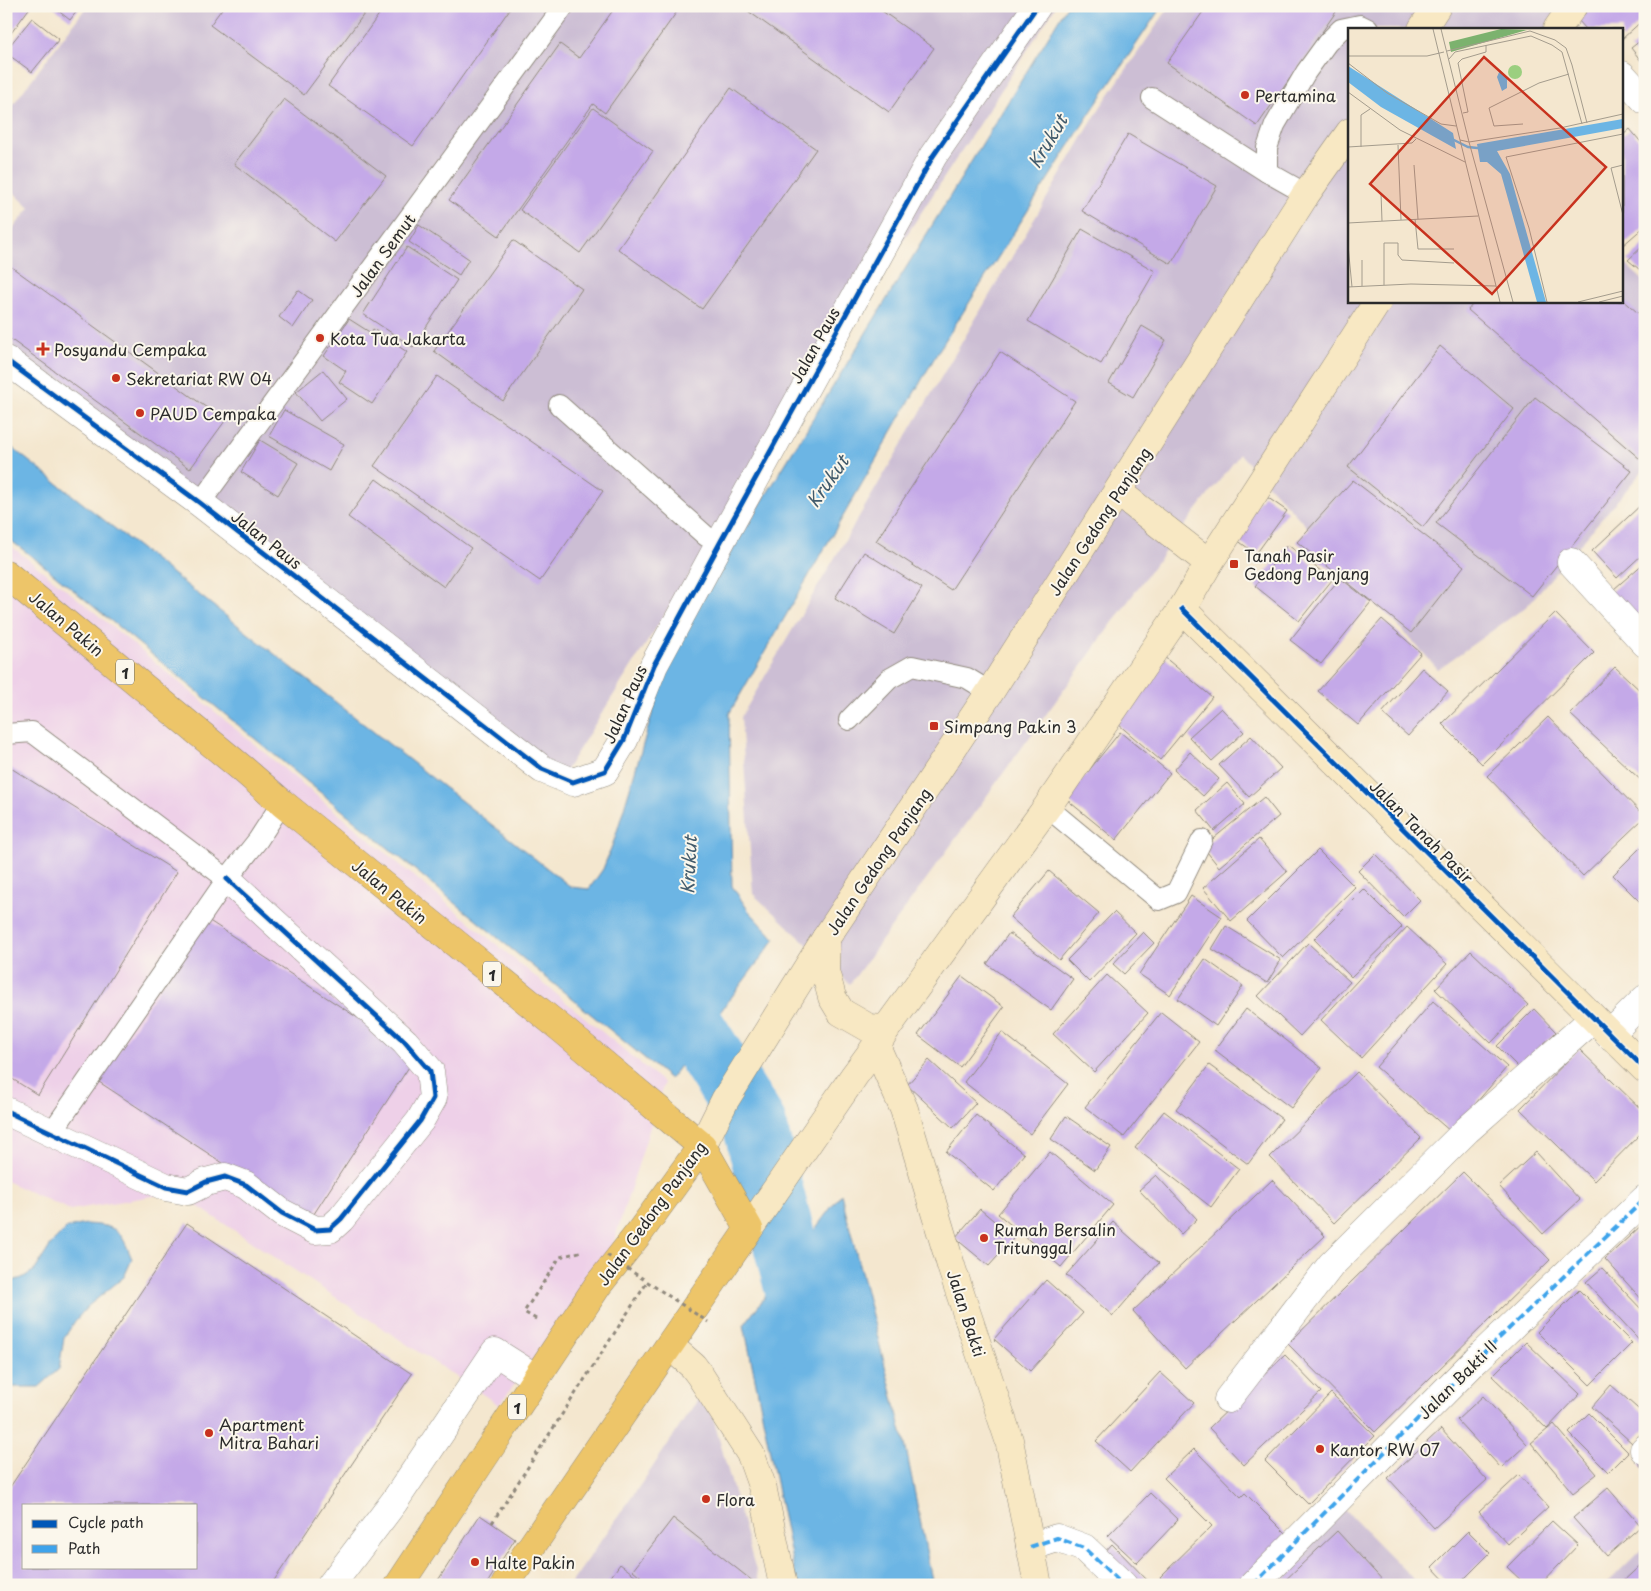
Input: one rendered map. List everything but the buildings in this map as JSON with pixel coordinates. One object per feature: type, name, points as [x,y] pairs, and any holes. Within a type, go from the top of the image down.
[{"type":"highway","name":"Jalan Pakin","points":[[6,574],[282,803],[555,1024],[702,1146],[755,1220]]},
{"type":"highway","name":"Jalan Gedong Panjang","points":[[399,1585],[598,1285],[702,1146]]},
{"type":"highway","points":[[505,1585],[755,1220]]},
{"type":"main road","points":[[1423,28],[1437,6]]},
{"type":"main road","name":"Jalan Gedong Panjang","points":[[702,1146],[725,1100],[826,938],[990,692],[1306,194],[1348,135]]},
{"type":"main road","points":[[755,1220],[854,1076],[1047,808],[1182,609],[1209,563],[1377,302]]},
{"type":"main road","points":[[1118,492],[1209,563]]},
{"type":"main road","name":"Jalan Tanah Pasir","points":[[1182,609],[1645,1069]]},
{"type":"main road","points":[[826,938],[825,971],[832,997],[841,1012],[869,1028],[881,1038]]},
{"type":"main road","name":"Jalan Bakti","points":[[881,1038],[952,1269],[1009,1440],[1038,1585]]},
{"type":"main road","points":[[670,1346],[693,1366],[699,1374],[751,1455],[762,1486],[783,1585]]},
{"type":"street","name":"Jalan Paus","points":[[6,360],[200,503],[542,769],[573,782],[604,771],[624,740],[654,665],[933,156],[1037,6]]},
{"type":"street","points":[[1624,77],[1645,100]]},
{"type":"street","points":[[1571,562],[1645,643]]},
{"type":"street","points":[[6,1111],[166,1187],[188,1191],[206,1182],[225,1177],[246,1185],[282,1213],[314,1230],[330,1229],[341,1219],[420,1121],[433,1098],[430,1071],[405,1042],[227,879]]},
{"type":"street","points":[[1228,1399],[1331,1265],[1466,1130],[1601,1027],[1645,999]]},
{"type":"street","name":"Jalan Bakti II","points":[[1253,1585],[1476,1360],[1645,1199]]},
{"type":"street","points":[[331,1585],[394,1502],[495,1352],[536,1378]]},
{"type":"street","points":[[1030,1546],[1057,1538],[1084,1548],[1123,1585]]},
{"type":"lane","name":"Jalan Semut","points":[[200,503],[564,6]]},
{"type":"lane","points":[[1267,172],[1267,148],[1275,125],[1306,72],[1327,43],[1341,29],[1360,25],[1366,28]]},
{"type":"lane","points":[[1152,98],[1267,172],[1306,194]]},
{"type":"lane","points":[[559,405],[706,536],[720,543]]},
{"type":"lane","points":[[850,720],[889,679],[912,666],[966,678],[990,692]]},
{"type":"lane","points":[[6,734],[32,732],[227,879]]},
{"type":"lane","points":[[52,1132],[227,879],[258,840],[282,803]]},
{"type":"lane","points":[[1047,808],[1159,900],[1176,893],[1202,840]]},
{"type":"path","points":[[565,1336],[524,1312],[560,1257],[584,1251]]},
{"type":"path","points":[[607,1255],[708,1322]]},
{"type":"path","points":[[492,1523],[648,1281]]},
{"type":"shaded area","points":[[87,6],[1056,6],[881,274],[562,776],[6,361],[6,237],[30,208],[6,185],[6,114]]},
{"type":"shaded area","points":[[1170,6],[1572,6],[1558,28],[1348,28],[1348,302],[1624,302],[1624,263],[1645,282],[1645,468],[1527,606],[1438,669],[1240,454],[1156,563],[850,984],[753,894],[741,717],[1101,106]]},
{"type":"shaded area","points":[[6,542],[87,606],[664,1083],[608,1260],[499,1405],[176,1192],[70,1210],[6,1181]]},
{"type":"shaded area","points":[[705,1389],[760,1585],[570,1585],[648,1474]]},
{"type":"shaded area","points":[[1343,1508],[1419,1585],[1265,1585]]},
{"type":"shaded area","points":[[1645,1546],[1645,1585],[1605,1585]]},
{"type":"water","name":"Krukut","points":[[1067,6],[1162,6],[1090,113],[939,350],[729,714],[732,886],[748,910],[775,939],[670,1079],[38,561],[6,537],[6,443],[571,887],[589,889],[603,869],[615,838],[672,648]]},
{"type":"water","points":[[841,1194],[905,1444],[933,1585],[797,1585],[744,1325]]},
{"type":"water","points":[[86,1224],[105,1226],[121,1235],[132,1259],[124,1277],[88,1306],[75,1321],[64,1338],[59,1369],[39,1387],[6,1387],[6,1283],[22,1278],[35,1270],[52,1243],[67,1228]]},
{"type":"waterway","points":[[639,978],[680,1007],[754,1123],[812,1349]]},
{"type":"marked path","points":[[1253,1585],[1476,1360],[1645,1199]]},
{"type":"marked path","points":[[1030,1547],[1057,1538],[1084,1548],[1123,1585]]},
{"type":"cycle path","points":[[6,360],[200,503],[542,769],[573,782],[605,771],[624,740],[654,665],[933,156],[1037,6]]},
{"type":"cycle path","points":[[1182,609],[1645,1069]]},
{"type":"cycle path","points":[[6,1111],[166,1187],[188,1191],[206,1182],[225,1177],[246,1185],[282,1213],[315,1230],[330,1229],[341,1219],[420,1121],[433,1098],[430,1071],[405,1042],[227,879]]},
{"type":"place","name":"Pertamina","points":[[1245,95]]},
{"type":"place","name":"Kota Tua Jakarta","points":[[320,338]]},
{"type":"place","name":"Posyandu Cempaka","points":[[43,349]]},
{"type":"place","name":"Sekretariat RW 04","points":[[116,378]]},
{"type":"place","name":"PAUD Cempaka","points":[[140,413]]},
{"type":"place","name":"Tanah Pasir Gedong Panjang","points":[[1234,564]]},
{"type":"place","name":"Simpang Pakin 3","points":[[934,726]]},
{"type":"place","name":"Rumah Bersalin Tritunggal","points":[[984,1238]]},
{"type":"place","name":"Apartment Mitra Bahari","points":[[209,1433]]},
{"type":"place","name":"Kantor RW 07","points":[[1320,1449]]},
{"type":"place","name":"Flora","points":[[706,1499]]},
{"type":"place","name":"Halte Pakin","points":[[475,1562]]}]
